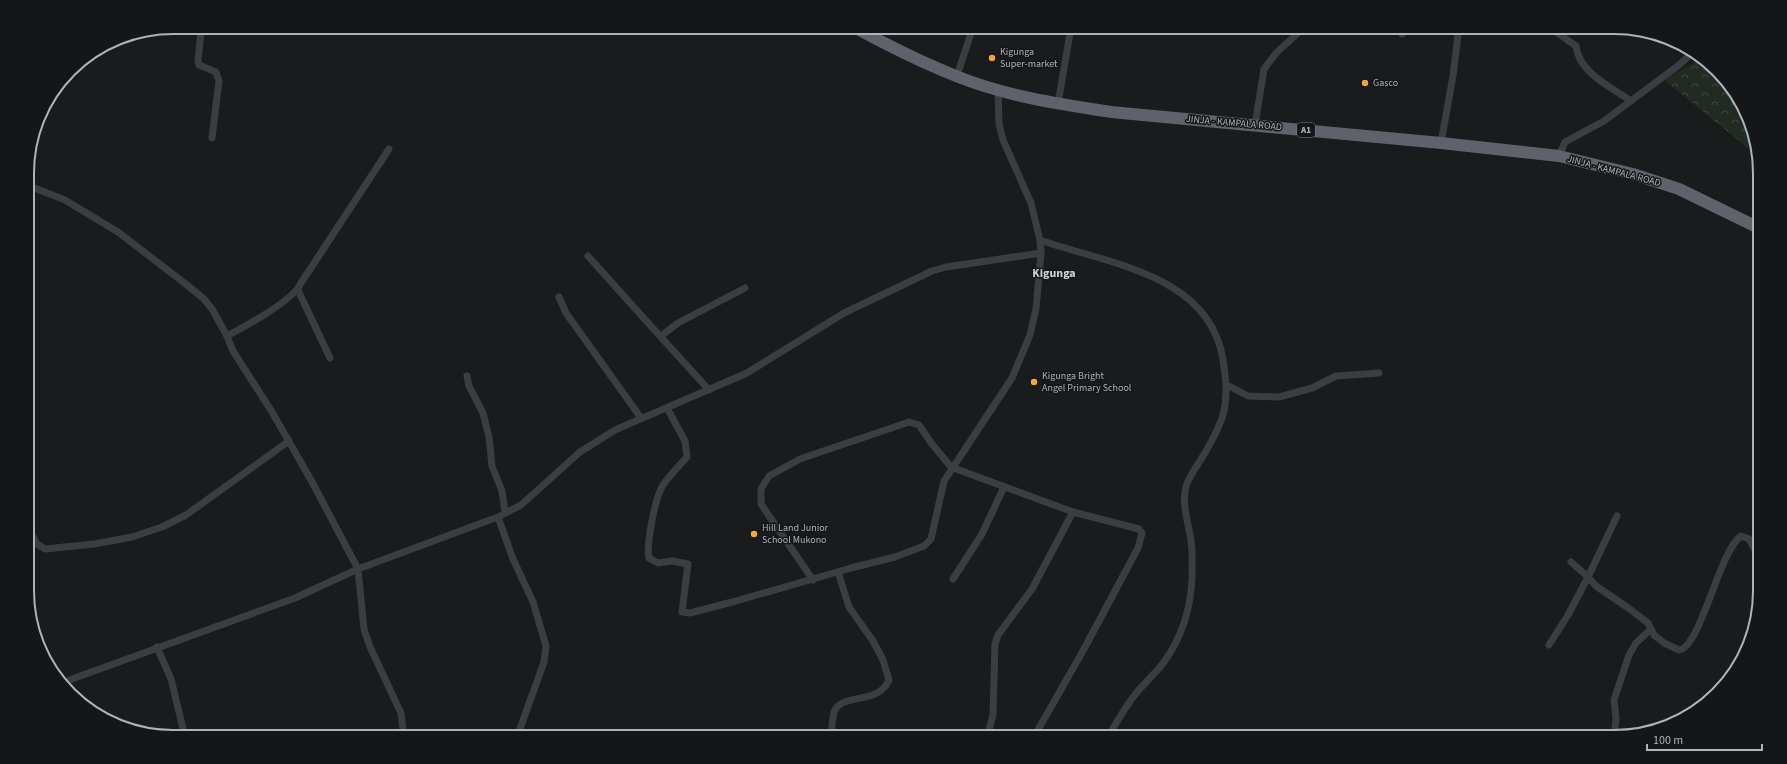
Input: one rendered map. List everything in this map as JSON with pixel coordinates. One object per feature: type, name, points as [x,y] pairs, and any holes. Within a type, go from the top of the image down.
[{"type":"highway","name":"JINJA - KAMPALA ROAD","points":[[867,34],[896,50],[957,76],[998,90],[1058,104],[1111,112],[1442,143],[1559,156],[1633,174],[1679,189],[1753,225]]},
{"type":"street","points":[[201,34],[198,61],[199,65],[216,72],[219,81],[212,138]]},
{"type":"street","points":[[957,76],[971,34]]},
{"type":"street","points":[[1058,104],[1070,34]]},
{"type":"street","points":[[1255,125],[1264,69],[1277,52],[1297,34]]},
{"type":"street","points":[[1442,143],[1458,34]]},
{"type":"street","points":[[1559,34],[1576,46],[1577,55],[1583,66],[1631,102]]},
{"type":"street","points":[[1559,156],[1565,142],[1604,121],[1680,65],[1689,56]]},
{"type":"street","points":[[668,408],[685,441],[687,457],[662,487],[649,535],[648,550],[649,558],[658,563],[672,561],[688,564],[682,612],[690,613],[896,557],[918,549],[928,542],[935,528],[944,481],[951,467],[1012,378],[1023,356],[1036,309],[1041,253],[1040,240],[1031,203],[1003,140],[999,124],[998,90]]},
{"type":"street","points":[[227,336],[268,312],[298,290],[300,283],[389,149]]},
{"type":"street","points":[[34,188],[65,200],[118,232],[204,299],[227,336],[233,351],[289,441],[336,524],[358,569],[364,629],[370,647],[401,713],[403,730]]},
{"type":"street","points":[[1040,240],[1138,270],[1167,284],[1201,310],[1217,336],[1222,351],[1227,385],[1222,415],[1205,452],[1186,486],[1186,506],[1192,542],[1191,592],[1186,619],[1176,641],[1164,661],[1134,696],[1112,730]]},
{"type":"street","points":[[67,681],[295,598],[358,569],[498,517],[522,504],[580,452],[615,430],[747,372],[844,313],[932,271],[961,264],[1041,253]]},
{"type":"street","points":[[588,256],[647,324],[661,336],[709,390]]},
{"type":"street","points":[[661,336],[678,323],[745,288]]},
{"type":"street","points":[[298,290],[330,358]]},
{"type":"street","points":[[559,297],[566,313],[641,418]]},
{"type":"street","points":[[1227,385],[1248,396],[1279,397],[1296,394],[1336,376],[1379,373]]},
{"type":"street","points":[[467,376],[469,386],[483,413],[489,437],[492,466],[502,491],[505,512]]},
{"type":"street","points":[[813,580],[761,504],[761,489],[769,476],[800,459],[909,422],[919,425],[951,467],[1073,512],[1139,529],[1142,533],[1138,548],[1084,649],[1038,730]]},
{"type":"street","points":[[34,539],[37,544],[45,548],[94,544],[132,537],[162,527],[186,515],[289,441]]},
{"type":"street","points":[[953,579],[982,534],[1004,487]]},
{"type":"street","points":[[989,730],[993,715],[995,644],[998,635],[1032,589],[1073,512]]},
{"type":"street","points":[[1549,645],[1568,615],[1617,516]]},
{"type":"street","points":[[498,517],[512,559],[533,602],[546,646],[544,662],[520,730]]},
{"type":"street","points":[[1571,562],[1596,586],[1648,623],[1654,635],[1664,643],[1679,650],[1684,649],[1706,609],[1728,551],[1737,538],[1741,536],[1750,539],[1753,545]]},
{"type":"street","points":[[831,730],[834,712],[839,705],[843,702],[865,698],[883,690],[889,680],[885,665],[873,641],[849,607],[838,572]]},
{"type":"street","points":[[1615,730],[1616,723],[1614,700],[1630,655],[1636,643],[1651,629]]},
{"type":"street","points":[[157,647],[171,679],[183,730]]},
{"type":"green space","points":[[1696,61],[1699,63],[1724,88],[1734,104],[1742,120],[1751,151],[1664,80]]},
{"type":"place","name":"Kigunga Super-market","points":[[992,58]]},
{"type":"place","name":"Gasco","points":[[1365,83]]},
{"type":"place","name":"Kigunga Bright Angel Primary School","points":[[1034,382]]},
{"type":"place","name":"Hill Land Junior School Mukono","points":[[754,534]]},
{"type":"district","name":"Kigunga","points":[[1054,273]]}]
